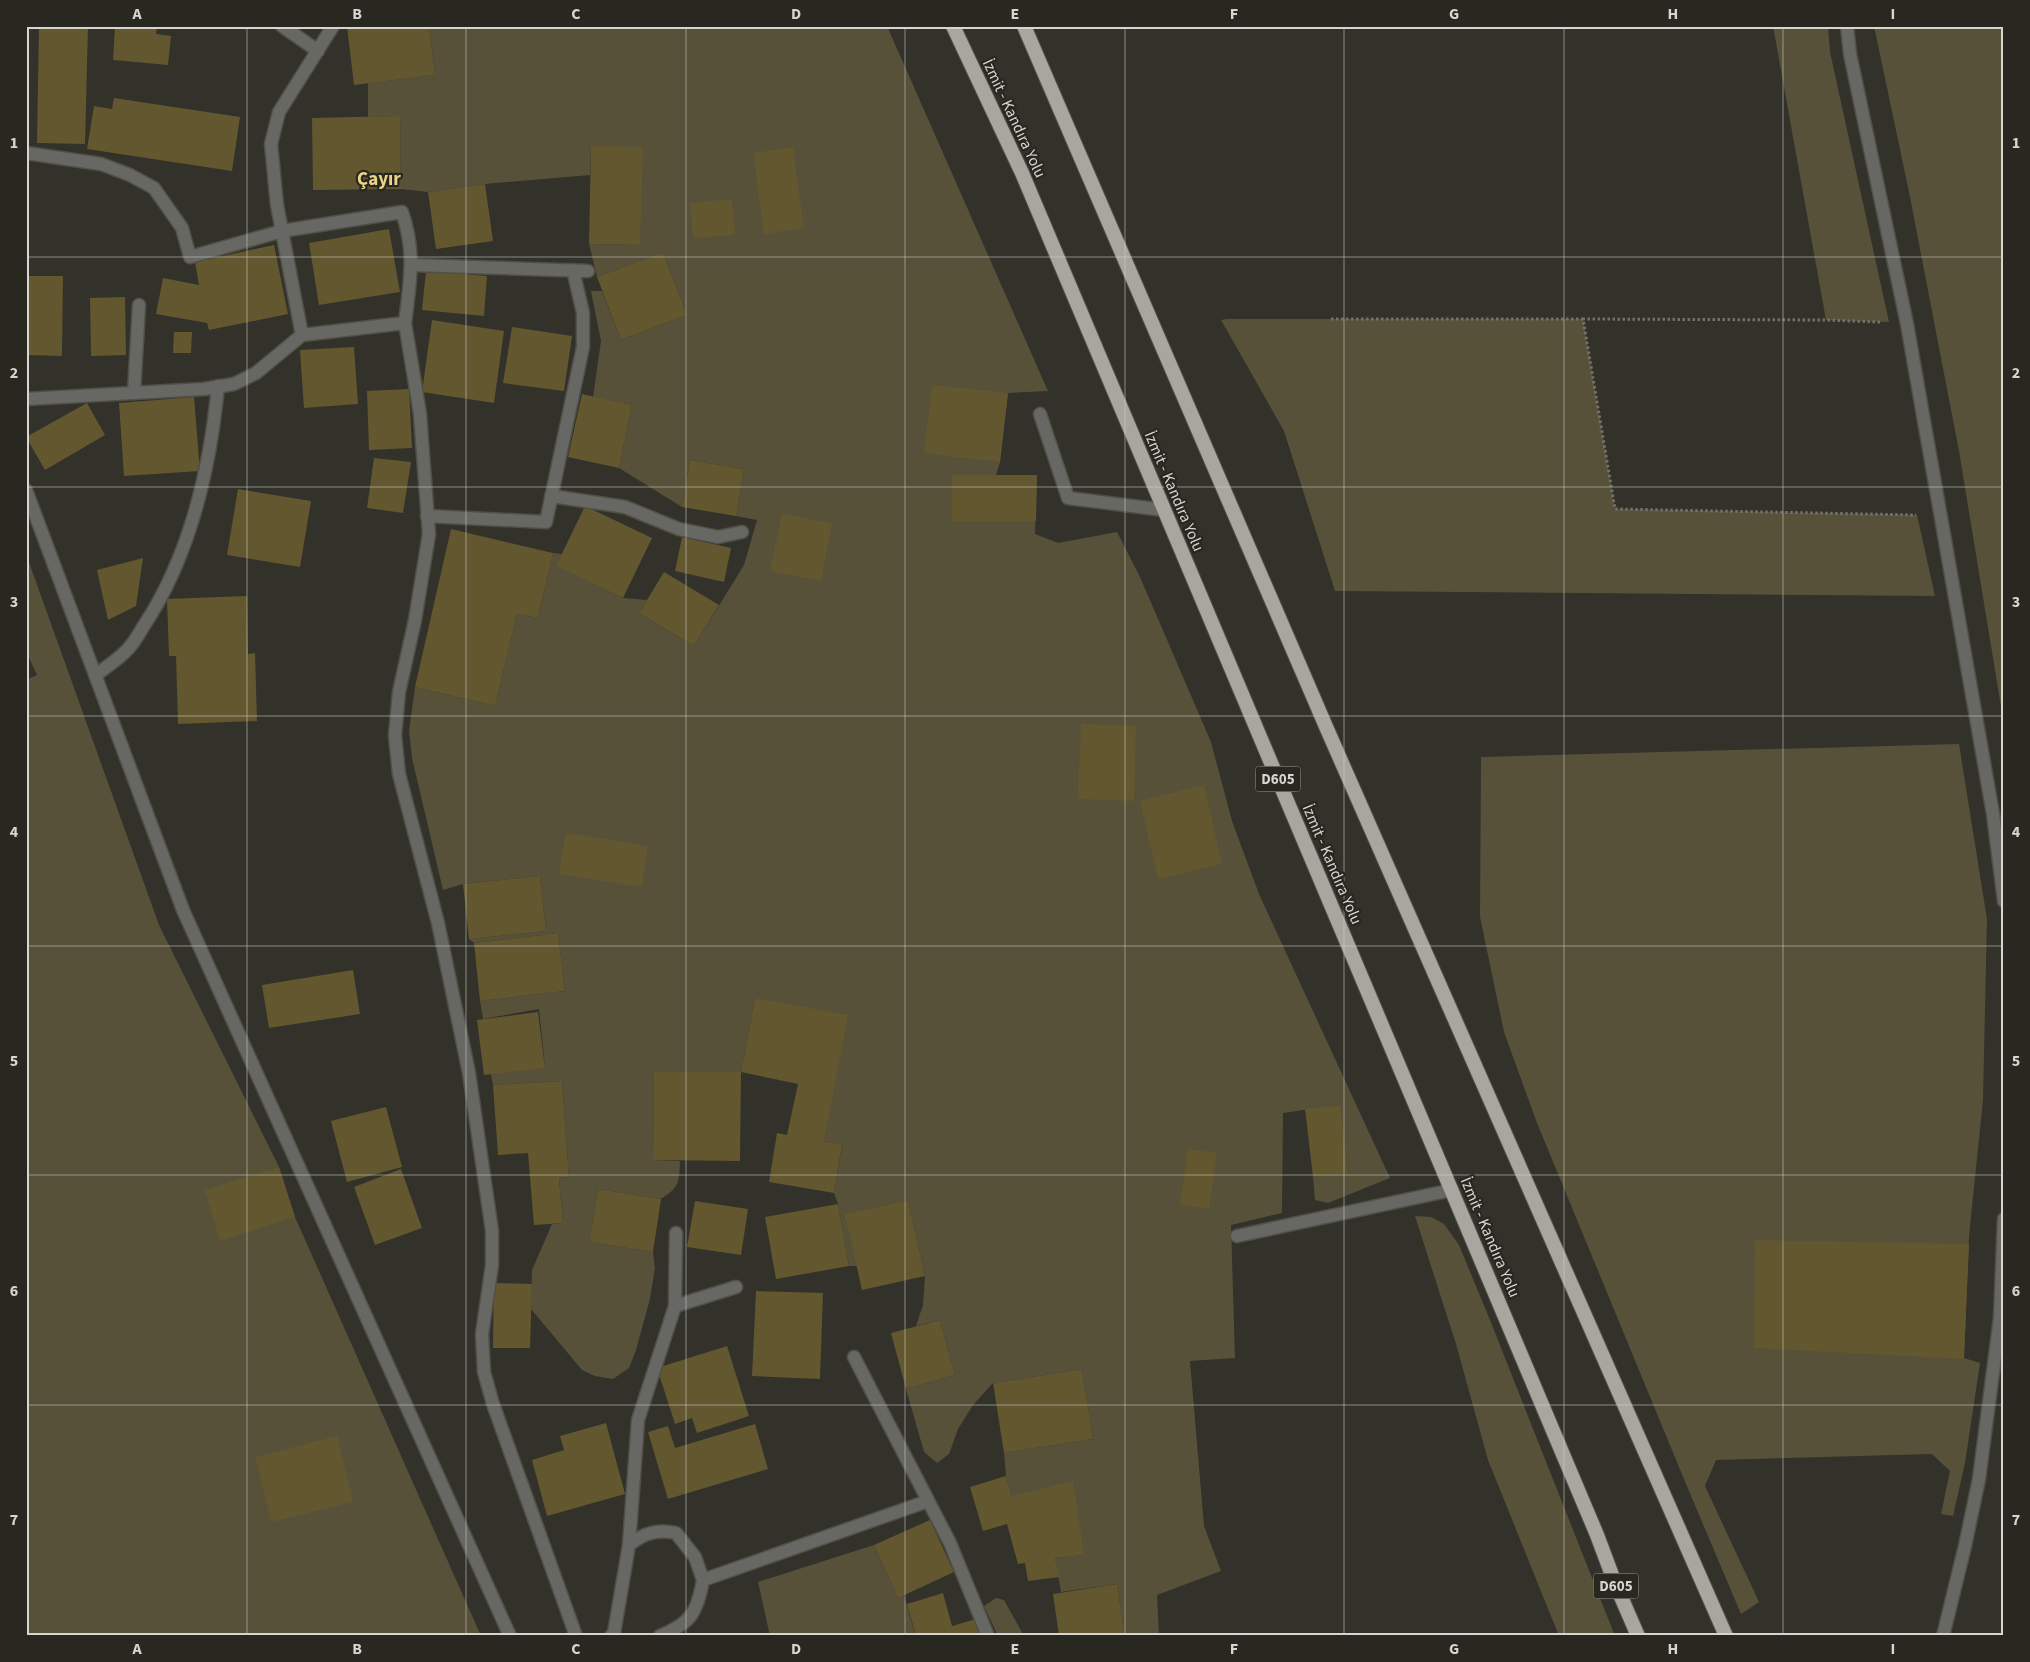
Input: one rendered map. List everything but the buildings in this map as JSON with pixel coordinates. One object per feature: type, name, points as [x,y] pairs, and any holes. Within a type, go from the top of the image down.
[{"type":"highway","name":"İzmit - Kandıra Yolu","points":[[953,26],[1022,172],[1452,1190],[1638,1636]]},
{"type":"highway","points":[[1024,26],[1323,720],[1726,1636]]},
{"type":"street","points":[[282,26],[318,51]]},
{"type":"street","points":[[302,335],[276,205],[270,144],[279,112],[333,26]]},
{"type":"street","points":[[1847,26],[1850,54],[1907,324],[1993,814],[2004,901]]},
{"type":"street","points":[[26,153],[101,164],[130,175],[154,188],[182,228],[190,258],[282,231],[402,212],[408,230],[412,265],[405,323],[420,414],[429,534],[424,571],[399,692],[395,736],[399,774],[438,923],[469,1073],[492,1231],[492,1265],[482,1334],[484,1372],[493,1404],[576,1636]]},
{"type":"street","points":[[412,265],[588,271]]},
{"type":"street","points":[[427,516],[546,522],[583,347],[583,313],[573,270]]},
{"type":"street","points":[[134,393],[139,305]]},
{"type":"street","points":[[26,399],[134,393],[234,384],[256,373],[302,335],[405,323]]},
{"type":"street","points":[[96,675],[129,649],[172,577],[204,476],[214,430],[218,386]]},
{"type":"street","points":[[1040,414],[1068,498],[1164,510]]},
{"type":"street","points":[[26,490],[182,910],[510,1636]]},
{"type":"street","points":[[551,496],[625,507],[679,528],[718,537],[742,532]]},
{"type":"street","points":[[1237,1236],[1452,1190]]},
{"type":"street","points":[[1943,1636],[1966,1546],[1979,1479],[2000,1318],[2004,1219]]},
{"type":"street","points":[[617,1635],[629,1545],[638,1420],[676,1306],[676,1233]]},
{"type":"street","points":[[676,1306],[736,1287]]},
{"type":"street","points":[[854,1357],[950,1543],[988,1636]]},
{"type":"street","points":[[703,1580],[928,1501]]},
{"type":"street","points":[[629,1545],[649,1532],[664,1530],[676,1533],[695,1557],[703,1580],[694,1611],[684,1624],[660,1636]]},
{"type":"path","points":[[1331,319],[1826,320],[1907,324]]},
{"type":"path","points":[[1583,320],[1615,509],[1907,515],[1940,514]]},
{"type":"shaded area","points":[[429,26],[887,26],[1048,391],[1008,393],[1000,462],[996,475],[1037,475],[1035,534],[1058,543],[1117,532],[1140,577],[1211,742],[1232,821],[1259,894],[1390,1178],[1328,1203],[1315,1200],[1313,1177],[1348,1172],[1339,1105],[1283,1113],[1282,1213],[1231,1225],[1235,1358],[1190,1361],[1204,1526],[1221,1571],[1157,1595],[1159,1636],[1125,1636],[1117,1584],[1061,1592],[1055,1558],[1083,1555],[1012,1496],[1006,1476],[1004,1453],[1093,1439],[1082,1369],[993,1383],[973,1405],[958,1429],[949,1454],[937,1463],[924,1452],[906,1389],[955,1375],[940,1320],[916,1326],[923,1305],[925,1276],[908,1200],[846,1214],[857,1266],[849,1266],[838,1204],[834,1193],[842,1145],[824,1142],[833,1090],[755,998],[741,1072],[654,1072],[653,1160],[680,1161],[679,1179],[672,1191],[661,1199],[598,1189],[589,1242],[653,1252],[655,1268],[650,1299],[629,1368],[613,1379],[595,1376],[582,1370],[531,1309],[532,1270],[552,1224],[563,1223],[559,1178],[569,1177],[562,1081],[493,1085],[491,1074],[545,1067],[539,1009],[483,1019],[480,1001],[565,991],[558,933],[474,943],[469,939],[546,931],[540,876],[463,884],[443,890],[412,758],[409,731],[415,687],[495,706],[517,614],[538,618],[553,553],[562,554],[557,566],[623,598],[647,600],[639,613],[694,646],[744,565],[757,520],[736,516],[744,469],[690,460],[682,507],[619,468],[632,405],[593,397],[601,341],[591,291],[602,291],[621,340],[687,315],[663,252],[597,277],[589,244],[640,245],[591,146],[590,175],[485,184],[428,192],[401,189],[400,116],[368,117],[368,83],[435,75]]},
{"type":"shaded area","points":[[1773,26],[1828,26],[1830,52],[1889,322],[1826,320]]},
{"type":"shaded area","points":[[1874,26],[2004,26],[2004,725],[1959,451],[1909,192]]},
{"type":"shaded area","points":[[1583,319],[1615,509],[1917,515],[1935,596],[1335,591],[1284,431],[1221,320]]},
{"type":"shaded area","points":[[26,554],[159,925],[279,1167],[295,1217],[481,1636],[26,1636],[26,680],[37,675],[26,651]]},
{"type":"shaded area","points":[[1959,744],[1987,919],[1983,1100],[1969,1236],[1964,1358],[1980,1363],[1965,1463],[1953,1516],[1941,1514],[1950,1471],[1932,1454],[1716,1460],[1705,1486],[1759,1602],[1741,1614],[1537,1123],[1504,1032],[1480,917],[1481,757]]},
{"type":"shaded area","points":[[1415,1216],[1431,1217],[1444,1224],[1459,1245],[1615,1636],[1559,1636],[1488,1460],[1456,1344]]},
{"type":"shaded area","points":[[874,1545],[898,1598],[904,1595],[915,1634],[770,1636],[758,1582]]},
{"type":"shaded area","points":[[996,1598],[1004,1600],[1024,1636],[998,1636],[984,1606]]},
{"type":"district","name":"Çayır","points":[[379,178]]}]
